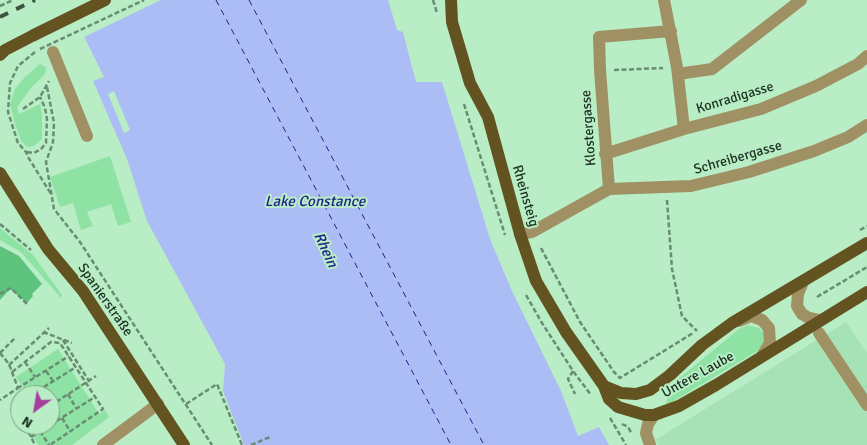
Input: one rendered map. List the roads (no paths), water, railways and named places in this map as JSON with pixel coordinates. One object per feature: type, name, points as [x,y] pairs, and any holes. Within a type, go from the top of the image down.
[{"type":"main road","points":[[0,54],[105,0]]},
{"type":"main road","name":"Rheinsteig","points":[[451,0],[452,22],[470,83],[488,117],[526,233],[536,281],[566,332],[604,386]]},
{"type":"main road","name":"Spanierstraße","points":[[0,173],[48,249],[83,291],[184,445]]},
{"type":"main road","name":"Untere Laube","points":[[604,386],[621,393],[636,394],[650,390],[664,380],[702,345],[732,323],[867,243]]},
{"type":"main road","name":"Untere Laube","points":[[604,386],[609,399],[618,408],[645,415],[654,415],[679,406],[867,292]]},
{"type":"street","points":[[664,0],[678,74],[684,129]]},
{"type":"street","points":[[678,74],[712,69],[801,0]]},
{"type":"street","name":"Klostergasse","points":[[609,189],[605,154],[599,37],[671,31]]},
{"type":"street","points":[[53,52],[87,136]]},
{"type":"street","name":"Konradigasse","points":[[605,154],[684,129],[761,109],[816,86],[858,64],[867,56]]},
{"type":"street","name":"Schreibergasse","points":[[609,189],[691,186],[749,172],[814,151],[848,136],[867,125]]},
{"type":"street","points":[[526,233],[609,189]]},
{"type":"street","points":[[803,282],[798,294],[797,306],[802,314],[819,320]]},
{"type":"street","name":"Untere Laube","points":[[732,323],[751,316],[766,324],[771,338],[768,348],[762,356]]},
{"type":"street","points":[[819,333],[867,405]]},
{"type":"street","points":[[103,445],[158,404]]},
{"type":"street","points":[[650,445],[646,433],[648,424],[654,415]]},
{"type":"water","name":"Lake Constance","points":[[66,0],[388,0],[397,30],[403,32],[416,82],[442,82],[490,239],[512,291],[561,391],[578,436],[599,427],[609,445],[244,445],[223,391],[225,364],[147,221],[127,159],[93,81],[104,77]]},
{"type":"railway","points":[[0,17],[35,0]]},
{"type":"water label","name":"Rhein","points":[[325,250]]}]
